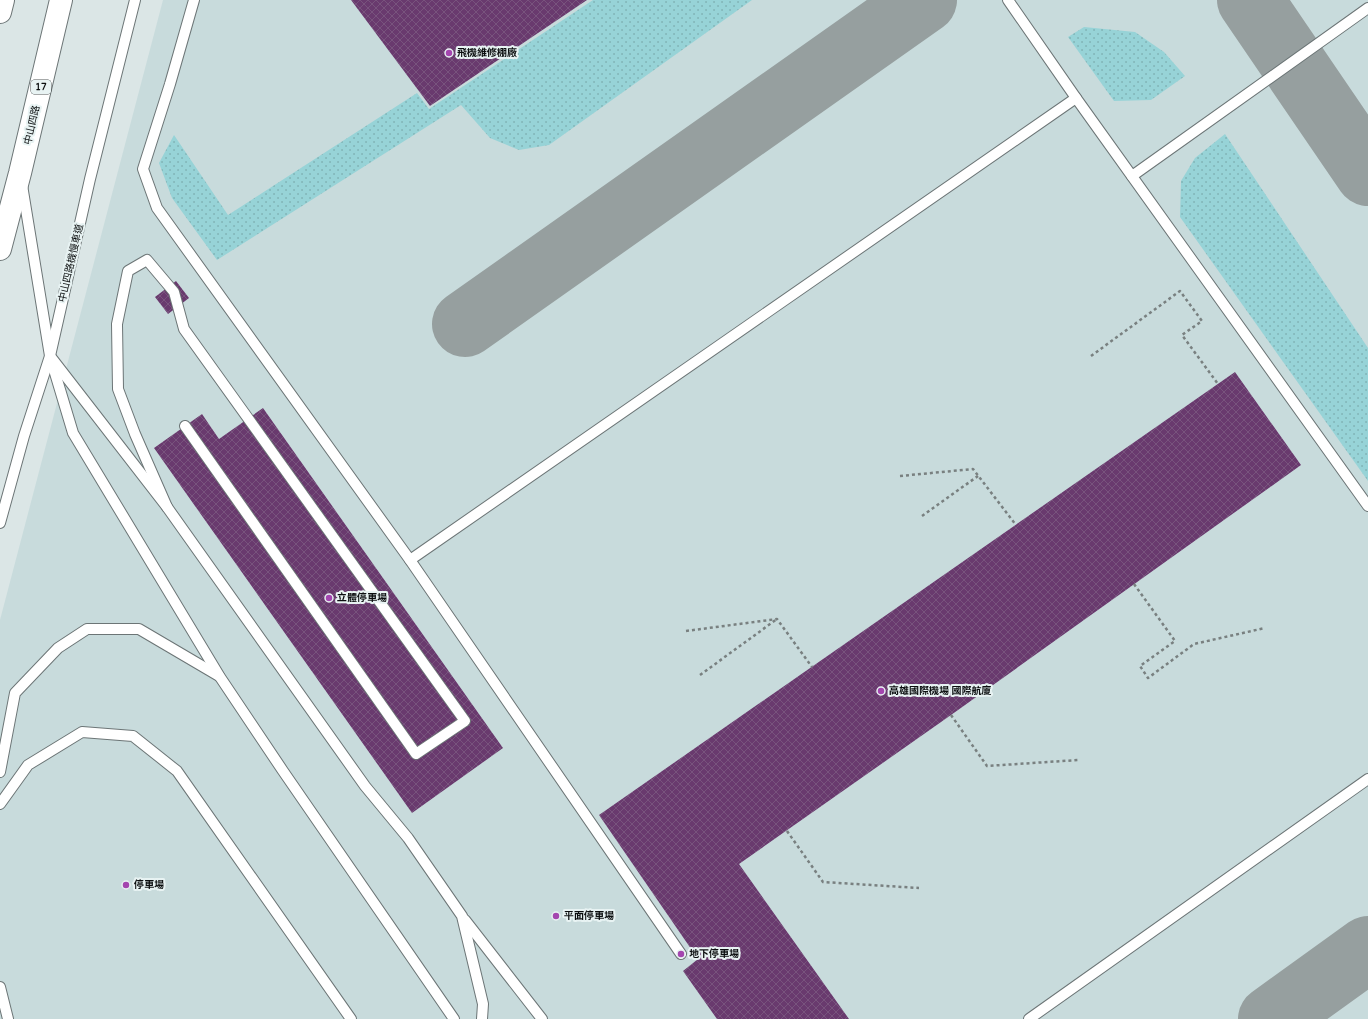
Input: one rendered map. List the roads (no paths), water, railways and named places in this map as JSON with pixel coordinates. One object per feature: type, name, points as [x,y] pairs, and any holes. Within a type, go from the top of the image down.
[{"type":"main road","points":[[0,12],[3,0]]},
{"type":"main road","name":"中山四路","points":[[0,249],[20,173],[61,0]]},
{"type":"lane","name":"中山四路機慢車道","points":[[0,523],[24,436],[50,356],[90,179],[135,0]]},
{"type":"lane","points":[[194,0],[143,170],[157,208],[410,560],[681,954]]},
{"type":"lane","points":[[1008,0],[1076,98],[1368,506]]},
{"type":"lane","points":[[1132,176],[1368,8]]},
{"type":"lane","points":[[410,560],[1076,98]]},
{"type":"lane","points":[[20,173],[50,356],[73,433],[220,678],[233,695],[282,771],[454,1019]]},
{"type":"lane","points":[[166,507],[135,434],[118,389],[117,324],[128,270],[147,260],[174,292],[184,329],[465,721],[416,754],[185,426]]},
{"type":"lane","points":[[50,356],[166,507],[360,779],[408,838],[462,916],[542,1019]]},
{"type":"lane","points":[[0,772],[15,693],[58,648],[86,629],[139,629],[220,678]]},
{"type":"lane","points":[[0,804],[28,765],[82,732],[133,736],[177,772],[351,1019]]},
{"type":"lane","points":[[1029,1019],[1368,779]]},
{"type":"lane","points":[[462,916],[483,1004],[482,1019]]},
{"type":"lane","points":[[0,987],[8,1019]]},
{"type":"place","name":"飛機維修棚廠","points":[[449,53]]},
{"type":"place","name":"立體停車場","points":[[329,598]]},
{"type":"place","name":"高雄國際機場 國際航廈","points":[[881,691]]},
{"type":"place","name":"停車場","points":[[126,885]]},
{"type":"place","name":"平面停車場","points":[[556,916]]},
{"type":"place","name":"地下停車場","points":[[681,954]]}]
